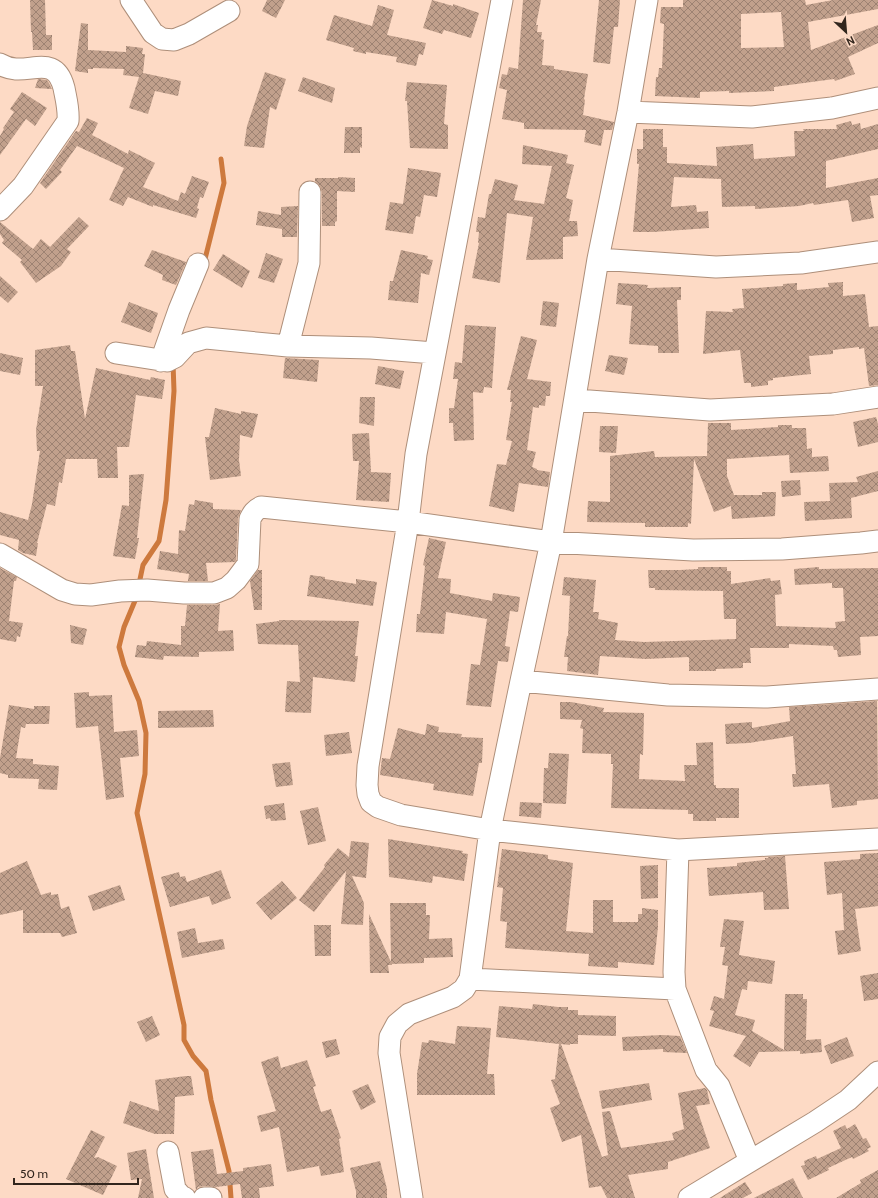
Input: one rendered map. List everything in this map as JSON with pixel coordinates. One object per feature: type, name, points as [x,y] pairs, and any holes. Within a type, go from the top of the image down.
[{"type":"street","points":[[131,0],[153,33],[162,39],[174,40],[189,34],[229,10]]},
{"type":"street","points":[[502,0],[416,454],[408,522],[368,766],[367,785],[371,802],[378,807],[401,815],[490,830],[678,850],[878,839]]},
{"type":"street","points":[[412,1198],[389,1054],[390,1037],[397,1024],[409,1014],[453,997],[464,989],[470,979],[490,830],[520,681],[552,542],[598,259],[628,112],[647,0]]},
{"type":"street","points":[[0,64],[6,68],[17,69],[46,66],[54,70],[61,78],[69,110],[68,121],[23,186],[0,210]]},
{"type":"street","points":[[628,112],[752,117],[832,108],[878,98]]},
{"type":"street","points":[[288,346],[309,263],[310,192]]},
{"type":"street","points":[[598,259],[716,267],[801,264],[878,252]]},
{"type":"street","points":[[167,359],[179,310],[198,264]]},
{"type":"street","points":[[116,353],[167,359],[188,343],[206,338],[288,346],[371,348],[434,353]]},
{"type":"street","points":[[576,400],[710,410],[833,404],[878,397]]},
{"type":"street","points":[[0,554],[62,590],[75,594],[91,595],[120,591],[147,590],[184,593],[214,593],[227,588],[236,580],[248,564],[250,519],[252,513],[261,507],[408,522],[552,542],[693,550],[782,549],[878,541]]},
{"type":"street","points":[[520,681],[676,695],[767,697],[878,689]]},
{"type":"street","points":[[678,850],[674,972],[675,989],[706,1070],[719,1086],[750,1161]]},
{"type":"street","points":[[470,979],[675,989]]},
{"type":"street","points":[[689,1198],[815,1122],[848,1100],[878,1072]]},
{"type":"street","points":[[168,1152],[175,1189],[185,1198]]},
{"type":"street","points":[[204,1198],[211,1198]]},
{"type":"building","points":[[30,0],[45,0],[46,35],[52,35],[52,50],[33,50]]},
{"type":"building","points":[[267,0],[285,0],[276,18],[262,11]]},
{"type":"building","points":[[432,0],[453,6],[453,4],[479,13],[471,38],[444,30],[442,34],[423,28]]},
{"type":"building","points":[[523,0],[541,0],[536,25],[538,25],[537,32],[542,32],[541,39],[544,40],[542,65],[554,66],[554,69],[588,74],[583,115],[614,122],[612,130],[604,130],[601,146],[584,142],[586,130],[524,129],[524,123],[502,119],[507,90],[499,88],[502,74],[507,75],[509,67],[518,69]]},
{"type":"building","points":[[599,0],[620,0],[618,27],[614,27],[610,64],[593,62]]},
{"type":"building","points":[[683,0],[805,0],[806,5],[833,0],[878,0],[878,9],[808,22],[811,50],[878,25],[878,43],[848,57],[855,74],[835,81],[834,79],[774,87],[774,91],[729,93],[729,91],[700,92],[700,98],[655,96],[656,77],[658,77],[659,68],[662,68],[664,24],[660,23],[661,7],[683,7]],"holes":[[[781,12],[784,47],[741,48],[741,14]]]},
{"type":"building","points":[[378,5],[394,10],[387,35],[426,43],[423,55],[419,54],[416,66],[396,62],[397,57],[366,52],[366,54],[353,51],[354,48],[326,40],[334,15],[372,26]]},
{"type":"building","points":[[81,23],[88,24],[88,50],[126,52],[126,46],[143,48],[142,54],[145,54],[143,73],[181,81],[178,96],[155,91],[148,114],[129,108],[139,77],[123,75],[124,69],[93,68],[88,69],[88,73],[75,71]]},
{"type":"building","points":[[265,72],[286,79],[276,110],[270,107],[264,148],[244,146],[247,126]]},
{"type":"building","points":[[303,77],[335,88],[332,103],[298,91]]},
{"type":"building","points":[[38,79],[47,80],[52,89],[35,88]]},
{"type":"building","points":[[407,82],[447,85],[444,124],[448,125],[448,149],[410,148],[407,101],[405,101]]},
{"type":"building","points":[[22,92],[47,108],[35,126],[26,119],[0,155],[0,136],[4,129],[3,128],[14,112],[10,109]]},
{"type":"building","points":[[87,118],[98,123],[92,135],[128,154],[129,150],[155,163],[143,187],[178,201],[181,192],[185,194],[192,176],[209,182],[203,198],[200,197],[197,208],[199,209],[196,218],[153,205],[153,207],[128,197],[123,206],[109,200],[124,168],[77,146],[60,170],[62,172],[46,189],[40,183],[76,131],[79,132]]},
{"type":"building","points":[[851,121],[852,125],[860,123],[861,129],[878,124],[878,149],[826,161],[826,188],[878,178],[878,195],[870,196],[874,218],[852,222],[848,200],[814,205],[813,203],[799,206],[755,209],[755,206],[722,207],[721,179],[674,177],[671,207],[696,205],[697,212],[708,211],[709,228],[633,232],[639,164],[637,164],[637,149],[643,149],[643,129],[663,129],[663,147],[667,147],[667,163],[717,166],[716,147],[753,144],[754,159],[795,156],[794,131],[804,131],[803,129],[837,129],[836,125]]},
{"type":"building","points":[[345,127],[362,127],[362,148],[360,147],[360,153],[344,153]]},
{"type":"building","points":[[523,145],[568,155],[566,163],[574,165],[566,198],[573,200],[569,221],[577,221],[578,236],[563,237],[563,259],[526,260],[533,217],[507,213],[500,283],[472,278],[479,243],[479,232],[476,232],[478,217],[485,218],[489,194],[491,194],[495,179],[518,185],[514,200],[544,204],[552,166],[522,164]]},
{"type":"building","points":[[408,168],[441,173],[437,197],[424,195],[420,217],[416,216],[413,234],[385,230],[390,202],[403,204]]},
{"type":"building","points":[[315,178],[355,178],[355,192],[337,191],[337,221],[335,222],[335,226],[322,226],[322,192],[320,186],[315,181]]},
{"type":"building","points":[[298,206],[297,237],[282,237],[282,229],[256,225],[258,211],[281,215],[281,207]]},
{"type":"building","points":[[79,217],[89,226],[67,249],[71,252],[61,266],[36,283],[20,262],[22,260],[2,243],[4,240],[0,234],[0,222],[33,249],[41,239],[50,247]]},
{"type":"building","points":[[152,250],[186,262],[176,285],[162,280],[163,275],[144,266]]},
{"type":"building","points":[[401,250],[428,256],[427,259],[433,260],[429,275],[421,273],[418,303],[388,300],[390,281],[393,281]]},
{"type":"building","points":[[266,253],[283,259],[274,283],[258,278]]},
{"type":"building","points":[[223,254],[250,271],[242,288],[213,270]]},
{"type":"building","points":[[0,276],[18,292],[8,303],[0,296]]},
{"type":"building","points":[[843,282],[843,296],[865,294],[869,327],[878,326],[878,385],[869,386],[864,348],[859,349],[859,347],[833,350],[833,354],[809,356],[811,374],[773,378],[773,380],[768,381],[768,385],[751,387],[751,383],[744,383],[740,350],[703,354],[706,311],[733,312],[732,309],[744,308],[742,289],[783,286],[783,284],[797,283],[797,290],[829,287],[828,283]]},
{"type":"building","points":[[618,283],[648,285],[647,288],[681,287],[681,300],[677,300],[679,353],[658,353],[658,346],[629,344],[632,306],[616,304]]},
{"type":"building","points":[[543,301],[559,303],[556,327],[540,325]]},
{"type":"building","points":[[129,302],[158,313],[151,333],[121,322]]},
{"type":"building","points":[[465,325],[496,327],[492,388],[484,387],[483,393],[473,392],[474,440],[454,441],[453,423],[449,423],[449,408],[454,408],[458,379],[453,379],[455,362],[462,363]]},
{"type":"building","points":[[521,336],[537,340],[527,379],[551,382],[550,396],[546,396],[545,406],[539,405],[539,408],[533,407],[527,450],[536,452],[532,467],[537,470],[550,472],[548,487],[519,483],[514,512],[489,506],[497,464],[506,465],[512,441],[506,440],[512,402],[510,402],[511,390],[507,390]]},
{"type":"building","points":[[70,345],[71,351],[75,351],[85,419],[96,368],[150,380],[151,377],[165,380],[162,399],[136,395],[129,447],[117,447],[118,478],[98,478],[97,459],[66,459],[62,483],[59,482],[55,506],[47,504],[37,543],[36,556],[23,553],[18,550],[19,540],[0,535],[0,512],[28,520],[32,504],[40,451],[37,451],[36,430],[43,386],[35,386],[35,350]]},
{"type":"building","points":[[0,353],[23,358],[20,375],[0,371]]},
{"type":"building","points":[[609,355],[628,358],[624,375],[605,371]]},
{"type":"building","points":[[285,358],[319,360],[317,382],[283,378]]},
{"type":"building","points":[[378,366],[404,371],[400,389],[375,384]]},
{"type":"building","points":[[360,397],[375,397],[374,426],[359,423]]},
{"type":"building","points":[[215,408],[241,414],[241,411],[258,414],[252,438],[240,435],[239,460],[241,476],[210,480],[205,437],[209,437]]},
{"type":"building","points":[[876,417],[878,424],[878,442],[858,447],[853,422]]},
{"type":"building","points":[[708,423],[731,423],[731,430],[778,427],[778,425],[792,425],[792,428],[806,428],[807,449],[812,448],[812,457],[828,456],[829,471],[790,473],[789,455],[727,459],[727,476],[734,495],[762,495],[762,492],[776,492],[775,516],[732,519],[731,506],[714,512],[694,459],[691,524],[688,523],[688,527],[645,527],[645,523],[587,522],[588,501],[610,502],[610,456],[654,451],[655,457],[707,456]]},
{"type":"building","points":[[600,426],[618,426],[616,453],[599,452]]},
{"type":"building","points":[[369,433],[371,472],[391,473],[389,502],[356,500],[359,461],[353,461],[352,434]]},
{"type":"building","points":[[878,471],[878,491],[851,498],[852,518],[805,521],[804,502],[830,501],[829,483],[858,482],[856,477]]},
{"type":"building","points":[[144,474],[137,538],[139,538],[135,559],[113,556],[122,505],[129,506],[129,475]]},
{"type":"building","points":[[800,480],[801,495],[782,497],[781,481]]},
{"type":"building","points":[[195,500],[213,503],[213,509],[241,510],[238,518],[236,560],[235,562],[206,563],[208,581],[188,581],[189,574],[157,569],[160,551],[178,554],[179,530],[185,531],[189,504],[194,505]]},
{"type":"building","points":[[429,538],[446,542],[438,578],[451,579],[450,593],[492,601],[493,593],[520,597],[518,612],[510,611],[505,646],[510,647],[508,662],[498,661],[491,707],[466,705],[471,664],[480,665],[487,619],[446,612],[444,634],[416,632],[417,614],[420,614],[425,566],[423,565]]},
{"type":"building","points":[[698,567],[727,567],[727,571],[731,571],[731,584],[770,578],[771,581],[780,580],[782,594],[775,595],[776,626],[836,628],[835,622],[845,621],[843,588],[832,588],[832,583],[795,585],[794,569],[819,567],[819,569],[878,568],[878,636],[860,637],[861,655],[838,657],[837,650],[834,650],[833,646],[789,644],[789,648],[750,648],[751,663],[743,663],[743,668],[716,669],[716,671],[689,671],[688,657],[646,659],[600,656],[598,675],[567,671],[568,657],[564,657],[568,636],[570,596],[562,595],[564,577],[596,580],[593,612],[599,612],[598,619],[618,623],[615,640],[644,642],[736,639],[736,619],[724,619],[723,591],[655,590],[655,588],[649,588],[648,570],[698,569]]},
{"type":"building","points":[[0,568],[17,577],[16,581],[14,581],[9,621],[23,623],[20,637],[17,636],[16,642],[0,639]]},
{"type":"building","points":[[258,570],[262,570],[262,610],[254,610],[250,581]]},
{"type":"building","points":[[310,575],[356,584],[356,579],[377,582],[373,606],[307,596]]},
{"type":"building","points":[[220,604],[218,631],[233,630],[234,651],[199,652],[199,657],[164,656],[163,660],[135,657],[137,645],[146,646],[147,641],[181,645],[181,626],[185,626],[187,605]]},
{"type":"building","points":[[279,620],[359,621],[355,656],[358,656],[355,682],[313,677],[311,713],[285,712],[287,681],[300,682],[298,645],[258,644],[256,624]]},
{"type":"building","points":[[70,625],[87,629],[83,645],[71,643]]},
{"type":"building","points":[[89,692],[89,696],[112,695],[114,732],[137,730],[139,756],[120,758],[124,797],[106,800],[98,726],[76,728],[74,693]]},
{"type":"building","points":[[877,701],[878,799],[857,801],[857,805],[832,808],[829,784],[793,787],[792,774],[796,774],[793,736],[749,743],[726,744],[725,724],[752,722],[752,728],[790,721],[789,707]]},
{"type":"building","points":[[560,702],[571,702],[604,708],[603,712],[644,713],[643,755],[640,754],[639,779],[685,781],[684,765],[697,765],[696,743],[713,742],[714,785],[716,785],[716,788],[739,788],[739,818],[716,818],[716,821],[693,821],[693,814],[688,814],[688,810],[611,808],[613,764],[611,764],[611,754],[582,753],[583,729],[580,728],[582,720],[560,719]]},
{"type":"building","points":[[9,705],[34,709],[34,706],[50,706],[49,724],[26,724],[25,728],[21,727],[16,758],[33,759],[33,764],[59,766],[57,790],[38,789],[39,779],[8,778],[8,775],[0,773],[0,758]]},
{"type":"building","points":[[213,710],[214,727],[158,728],[158,711]]},
{"type":"building","points":[[427,724],[439,727],[438,732],[462,734],[461,737],[483,738],[482,763],[479,763],[473,796],[433,790],[434,784],[380,775],[382,758],[390,759],[398,728],[425,735]]},
{"type":"building","points":[[349,732],[352,753],[326,756],[324,735]]},
{"type":"building","points":[[549,753],[569,754],[566,804],[543,803],[544,768],[548,768]]},
{"type":"building","points":[[290,762],[293,785],[276,787],[272,764]]},
{"type":"building","points":[[520,802],[542,803],[541,818],[519,816]]},
{"type":"building","points":[[284,803],[286,820],[271,821],[270,818],[266,819],[264,806]]},
{"type":"building","points":[[318,807],[326,841],[308,845],[300,811]]},
{"type":"building","points":[[388,839],[463,851],[462,853],[468,854],[464,881],[433,876],[432,883],[389,877]]},
{"type":"building","points":[[351,841],[369,843],[366,878],[352,876],[364,903],[363,925],[341,924],[346,871],[314,912],[299,900],[338,848],[349,857]]},
{"type":"building","points":[[502,849],[548,855],[548,859],[573,863],[566,931],[593,933],[593,900],[613,900],[613,922],[638,922],[638,914],[642,914],[642,908],[658,910],[658,927],[654,965],[618,962],[618,968],[588,966],[589,954],[505,948],[507,922],[500,921],[503,888],[497,887]]},
{"type":"building","points":[[878,853],[878,906],[855,909],[861,951],[838,955],[835,931],[844,930],[842,893],[827,895],[824,862],[860,859],[860,854]]},
{"type":"building","points":[[785,856],[789,909],[764,910],[763,892],[709,896],[707,868],[737,866],[737,863],[765,860],[765,858],[768,857]]},
{"type":"building","points":[[27,861],[41,895],[51,892],[51,895],[58,894],[61,909],[69,906],[77,933],[62,937],[60,933],[23,933],[23,910],[0,915],[0,873]]},
{"type":"building","points":[[658,865],[658,898],[641,899],[640,866]]},
{"type":"building","points":[[221,870],[231,898],[212,905],[209,896],[170,907],[161,877],[179,872],[180,877],[185,876],[187,882]]},
{"type":"building","points":[[282,881],[297,898],[271,920],[256,903]]},
{"type":"building","points":[[120,885],[125,900],[93,911],[88,896]]},
{"type":"building","points":[[390,903],[426,903],[426,915],[430,915],[429,939],[452,938],[453,957],[424,958],[424,963],[392,964],[388,965],[389,973],[370,973],[369,914],[391,962]]},
{"type":"building","points":[[724,919],[744,921],[739,955],[775,961],[772,984],[748,981],[747,990],[742,989],[735,1015],[755,1020],[752,1031],[784,1050],[785,994],[803,994],[803,999],[807,999],[806,1040],[821,1039],[822,1052],[800,1054],[800,1051],[759,1052],[750,1067],[733,1056],[746,1036],[709,1026],[714,1011],[710,1010],[714,996],[724,999],[728,966],[722,965],[725,947],[720,947]]},
{"type":"building","points":[[314,925],[331,925],[331,956],[315,956]]},
{"type":"building","points":[[195,928],[198,943],[223,939],[225,949],[182,958],[177,932]]},
{"type":"building","points":[[878,973],[878,999],[864,1001],[860,976]]},
{"type":"building","points":[[533,1004],[568,1007],[568,1010],[578,1010],[578,1015],[616,1016],[616,1036],[578,1035],[578,1044],[561,1044],[602,1157],[608,1155],[602,1112],[610,1111],[621,1148],[674,1140],[672,1133],[684,1129],[678,1093],[705,1088],[707,1090],[710,1104],[696,1106],[710,1148],[668,1162],[668,1169],[628,1175],[635,1198],[607,1198],[601,1186],[589,1188],[581,1135],[562,1142],[550,1108],[560,1104],[551,1080],[555,1079],[559,1044],[496,1037],[499,1006],[532,1009]]},
{"type":"building","points":[[152,1016],[160,1035],[146,1042],[137,1022]]},
{"type":"building","points":[[457,1026],[491,1028],[487,1074],[494,1074],[495,1095],[417,1095],[417,1074],[422,1042],[428,1043],[429,1040],[455,1044]]},
{"type":"building","points":[[662,1035],[680,1036],[687,1053],[663,1052],[663,1049],[623,1051],[622,1037]]},
{"type":"building","points":[[847,1037],[854,1056],[831,1064],[824,1046]]},
{"type":"building","points":[[336,1039],[340,1054],[326,1058],[322,1042]]},
{"type":"building","points":[[278,1056],[281,1068],[307,1060],[316,1086],[313,1087],[321,1112],[331,1109],[341,1138],[339,1139],[344,1172],[321,1176],[319,1166],[287,1172],[279,1127],[261,1132],[257,1116],[276,1111],[261,1062]]},
{"type":"building","points":[[191,1076],[194,1095],[175,1097],[174,1134],[155,1134],[123,1123],[130,1101],[159,1111],[155,1080]]},
{"type":"building","points":[[649,1083],[652,1100],[602,1109],[599,1091]]},
{"type":"building","points":[[368,1084],[376,1102],[361,1110],[352,1091]]},
{"type":"building","points":[[855,1124],[863,1139],[866,1138],[871,1147],[867,1149],[869,1151],[853,1159],[852,1157],[828,1168],[829,1170],[808,1180],[801,1166],[805,1165],[804,1161],[816,1156],[817,1159],[841,1148],[833,1131],[845,1125],[847,1129]]},
{"type":"building","points":[[91,1130],[105,1137],[94,1158],[98,1157],[117,1166],[103,1195],[66,1179]]},
{"type":"building","points":[[146,1149],[154,1198],[138,1198],[142,1179],[131,1180],[127,1153]]},
{"type":"building","points":[[213,1149],[217,1174],[243,1171],[243,1168],[271,1164],[274,1186],[259,1188],[260,1198],[242,1198],[240,1184],[216,1187],[204,1186],[198,1187],[196,1190],[191,1152]]},
{"type":"building","points":[[380,1161],[387,1189],[387,1198],[356,1198],[356,1191],[350,1168]]},
{"type":"building","points":[[878,1170],[878,1198],[836,1198],[861,1183],[860,1180]]},
{"type":"building","points":[[793,1178],[803,1198],[754,1198]]},
{"type":"building","points":[[745,1182],[752,1193],[743,1198],[720,1198]]},
{"type":"waterway","points":[[204,263],[224,183],[221,159]]},
{"type":"waterway","points":[[139,584],[143,565],[159,541],[166,500],[174,391],[173,363]]},
{"type":"waterway","points":[[137,596],[124,627],[119,647],[124,665],[139,701],[146,733],[145,774],[137,813],[184,1025],[184,1040],[193,1056],[206,1071],[211,1100],[229,1171],[231,1198]]}]
